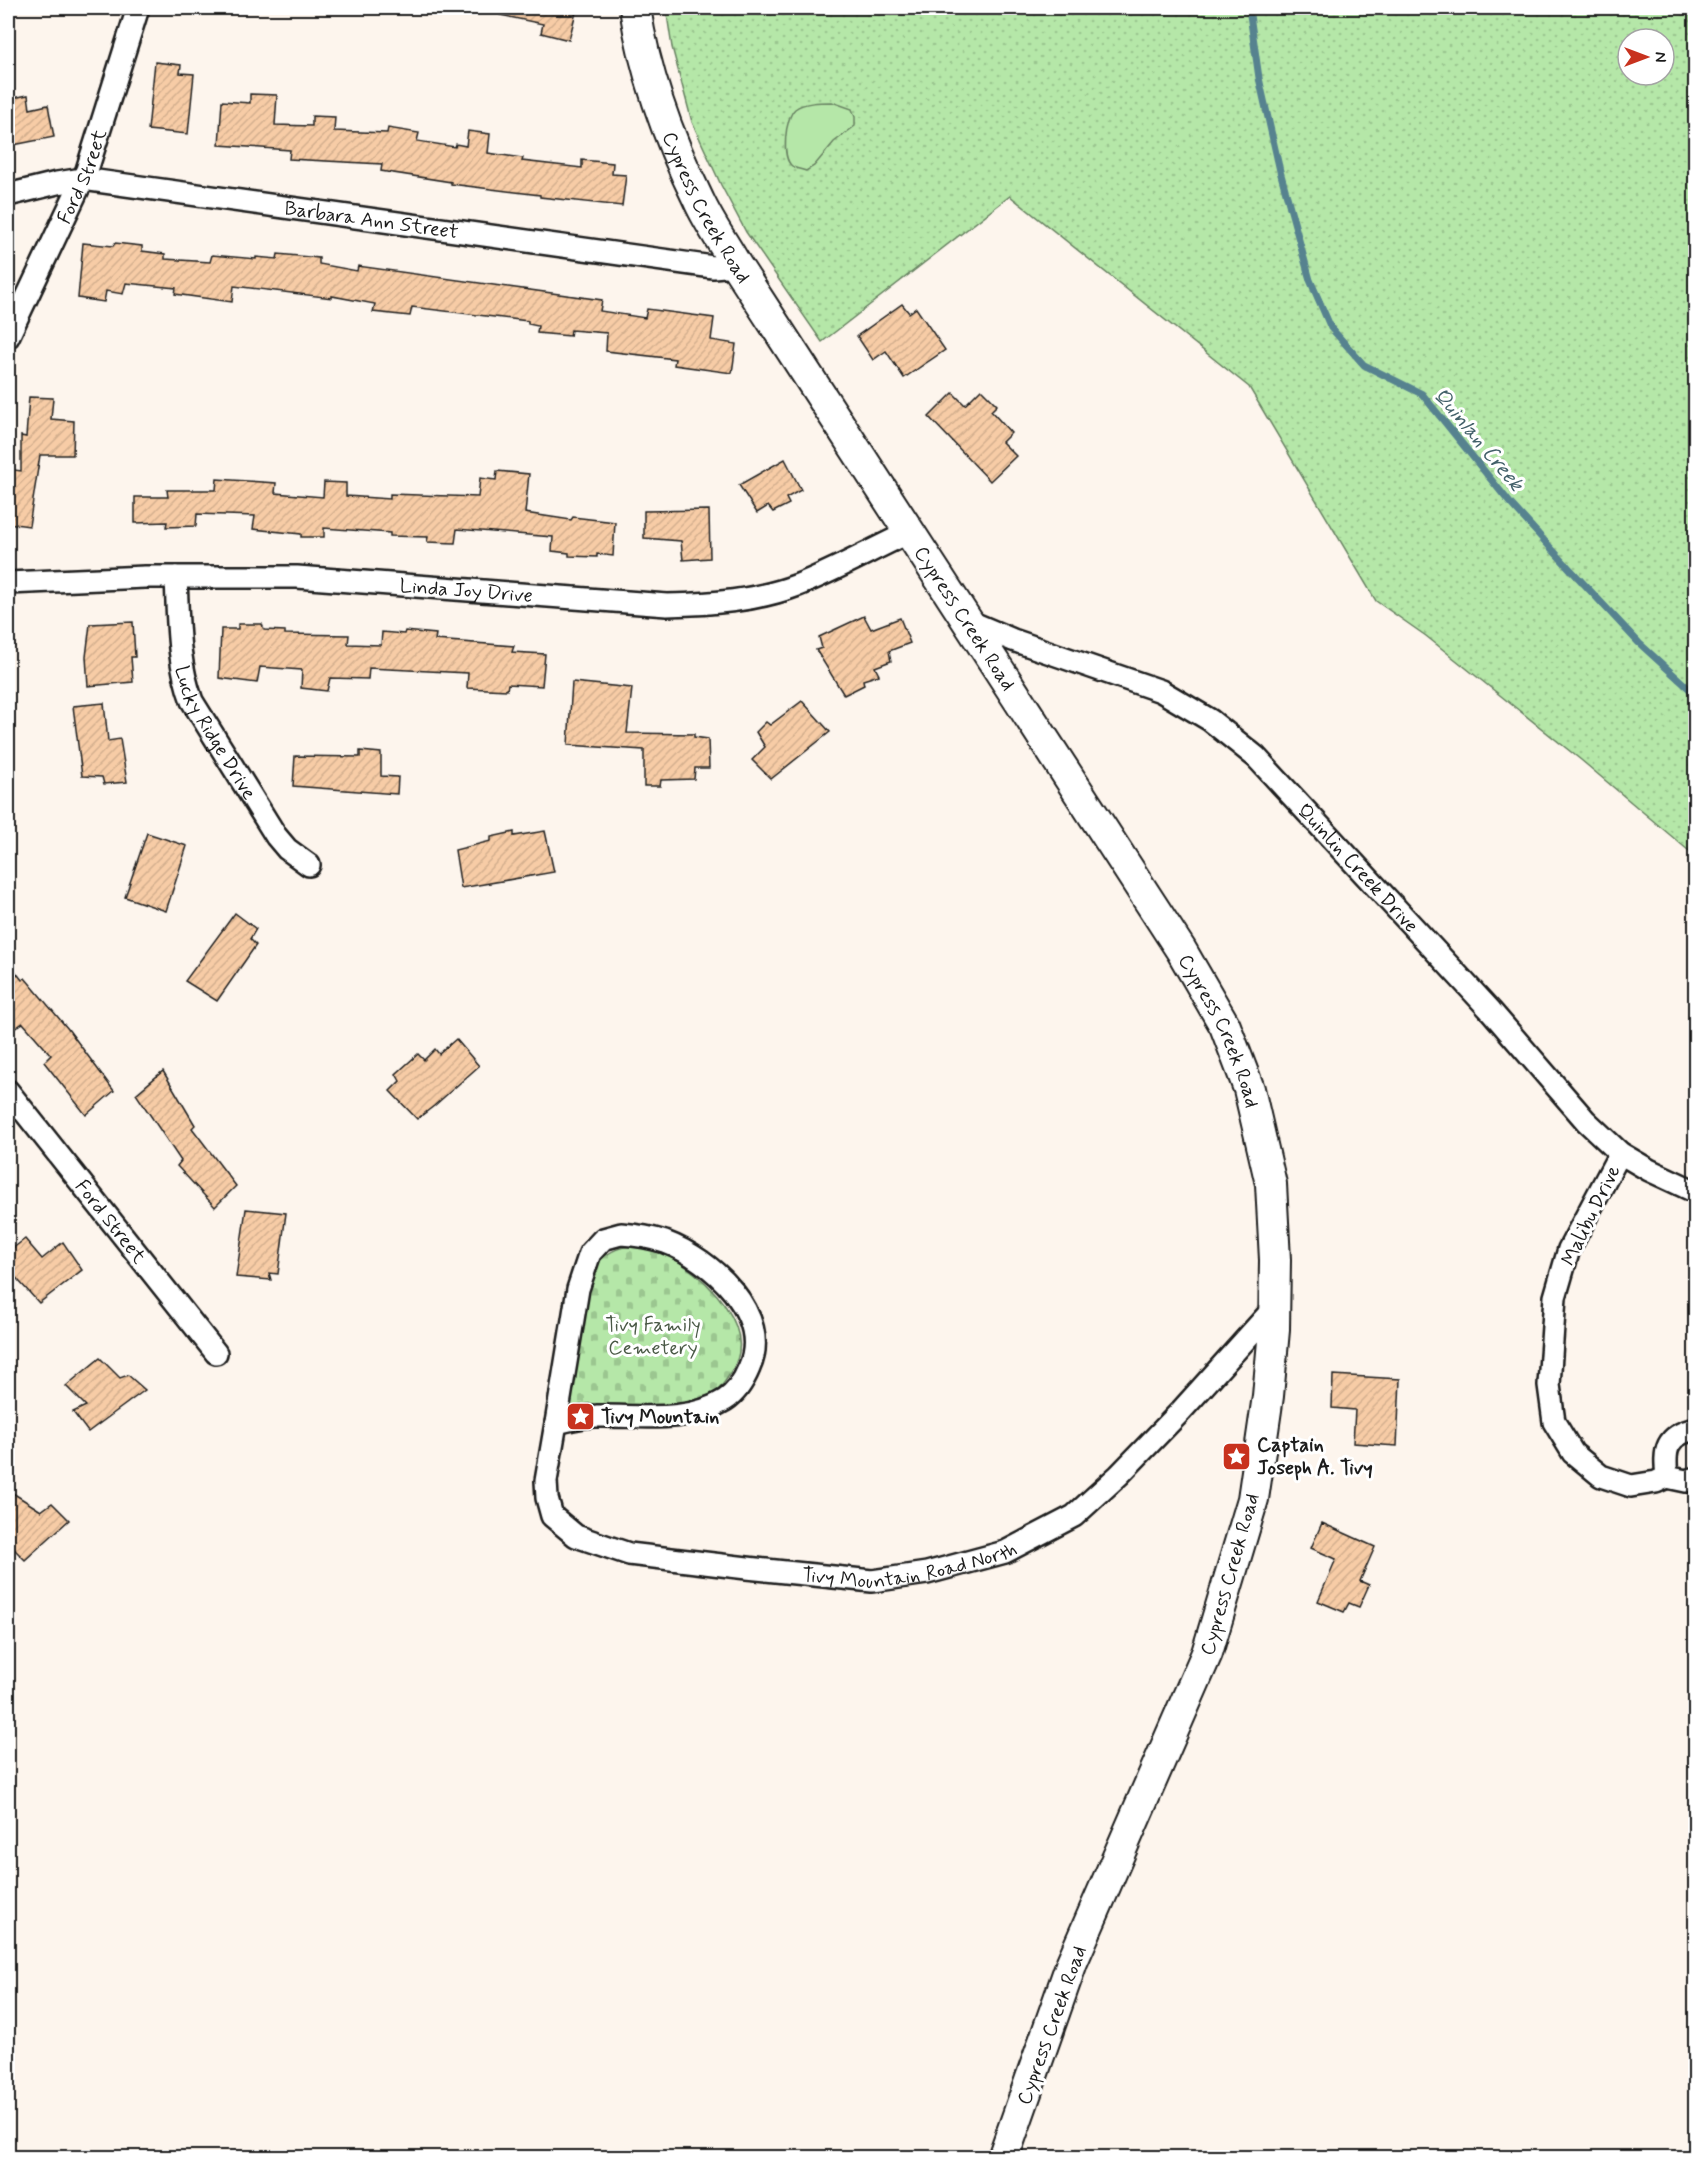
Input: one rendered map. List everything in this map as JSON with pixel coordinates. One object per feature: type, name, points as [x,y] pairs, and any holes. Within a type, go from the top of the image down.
[{"type":"main road","name":"Cypress Creek Road","points":[[635,8],[644,57],[679,155],[699,202],[736,265],[1180,950],[1225,1026],[1249,1089],[1271,1184],[1275,1260],[1274,1330],[1268,1396],[1253,1499],[1207,1653],[1072,1962],[1003,2157]]},
{"type":"street","name":"Ford Street","points":[[8,337],[83,179],[138,8]]},
{"type":"street","name":"Barbara Ann Street","points":[[8,195],[83,179],[713,267],[736,265]]},
{"type":"street","name":"Linda Joy Drive","points":[[8,583],[176,577],[297,577],[690,605],[736,601],[798,585],[910,532]]},
{"type":"street","name":"Lucky Ridge Drive","points":[[176,577],[179,655],[184,681],[192,701],[276,836],[287,849],[309,865]]},
{"type":"street","name":"Quinlin Creek Drive","points":[[968,621],[1013,640],[1161,691],[1210,720],[1256,757],[1491,1011],[1586,1121],[1620,1153],[1695,1192]]},
{"type":"street","name":"Ford Street","points":[[8,1091],[216,1353]]},
{"type":"street","name":"Malibu Drive","points":[[1620,1153],[1569,1249],[1556,1297],[1549,1385],[1554,1422],[1573,1453],[1601,1476],[1631,1486],[1656,1482],[1667,1477],[1686,1481],[1695,1478]]},
{"type":"street","name":"Tivy Mountain Road North","points":[[556,1423],[593,1416],[678,1416],[702,1412],[727,1399],[744,1381],[753,1361],[756,1344],[754,1330],[742,1302],[721,1277],[668,1243],[643,1235],[621,1234],[603,1239],[590,1253],[578,1289],[546,1481],[547,1498],[552,1516],[576,1536],[629,1554],[872,1581],[927,1573],[1005,1552],[1074,1515],[1119,1475],[1274,1308]]},
{"type":"street","points":[[1667,1477],[1665,1458],[1669,1442],[1681,1432],[1695,1429]]},
{"type":"green space","points":[[666,8],[1695,8],[1695,856],[1581,760],[1426,636],[1376,601],[1249,387],[1010,196],[822,342],[746,232],[692,122],[672,47]]},
{"type":"green space","points":[[832,102],[852,109],[855,126],[834,142],[814,166],[806,171],[793,167],[786,155],[785,147],[789,121],[795,109],[813,103]]},
{"type":"green space","name":"Tivy Family Cemetery","points":[[643,1245],[669,1255],[714,1292],[735,1323],[739,1340],[738,1357],[721,1387],[712,1396],[696,1403],[639,1411],[565,1413],[577,1330],[588,1285],[595,1268],[604,1257],[617,1249]]},
{"type":"building","points":[[501,8],[577,8],[569,40],[541,33],[543,24],[500,15]]},
{"type":"building","points":[[155,62],[181,65],[180,73],[194,74],[188,134],[148,130]]},
{"type":"building","points":[[250,94],[277,95],[275,125],[312,126],[312,116],[335,117],[334,131],[387,133],[388,128],[419,133],[417,141],[455,147],[456,144],[466,146],[468,131],[490,134],[488,153],[523,158],[522,161],[582,168],[582,160],[613,163],[612,174],[626,175],[622,206],[451,184],[451,182],[381,171],[382,164],[289,159],[290,150],[219,145],[222,101],[250,103]]},
{"type":"building","points":[[28,95],[30,109],[48,105],[54,137],[8,146],[8,99]]},
{"type":"building","points":[[83,243],[142,246],[142,251],[165,254],[165,259],[210,262],[212,255],[277,259],[278,254],[319,258],[319,264],[357,271],[358,266],[602,300],[600,311],[645,318],[647,309],[714,318],[711,340],[736,344],[732,373],[674,365],[675,359],[606,351],[607,333],[571,330],[570,336],[537,333],[538,326],[528,324],[528,321],[412,307],[410,316],[373,312],[375,304],[332,296],[332,298],[234,286],[232,302],[175,294],[176,288],[126,283],[123,294],[106,291],[104,302],[78,298]]},
{"type":"building","points":[[902,304],[909,313],[916,308],[945,350],[904,378],[886,351],[873,360],[857,336]]},
{"type":"building","points":[[981,389],[997,405],[991,411],[1011,433],[1002,442],[1016,456],[990,481],[929,417],[953,393],[965,405]]},
{"type":"building","points":[[29,397],[53,398],[51,419],[74,421],[73,455],[40,455],[29,526],[8,523],[8,469],[21,471],[21,436],[26,437]]},
{"type":"building","points":[[785,459],[801,490],[786,498],[789,504],[773,512],[768,506],[757,513],[739,485]]},
{"type":"building","points":[[497,471],[529,474],[525,513],[571,520],[573,517],[615,522],[613,556],[597,554],[597,557],[569,556],[569,553],[552,551],[553,537],[457,529],[455,543],[427,542],[428,537],[390,536],[390,533],[324,528],[324,537],[301,537],[301,534],[253,529],[255,516],[197,514],[196,526],[166,527],[167,522],[135,523],[135,497],[168,497],[167,490],[216,490],[217,479],[276,483],[275,493],[323,497],[324,482],[346,483],[346,496],[390,499],[390,494],[478,497],[480,478],[496,480]]},
{"type":"building","points":[[709,510],[710,558],[683,560],[681,541],[644,538],[644,511]]},
{"type":"building","points":[[864,616],[871,629],[900,618],[910,643],[889,651],[891,661],[875,667],[879,675],[863,680],[864,685],[844,695],[816,650],[822,648],[819,637]]},
{"type":"building","points":[[133,622],[135,657],[131,657],[133,682],[88,686],[86,657],[90,624]]},
{"type":"building","points":[[238,624],[262,624],[264,630],[285,631],[285,634],[349,635],[348,644],[381,645],[382,632],[404,634],[405,631],[436,634],[435,640],[514,646],[512,652],[545,654],[542,686],[508,684],[507,690],[467,688],[468,673],[369,668],[368,679],[330,678],[327,691],[301,688],[302,670],[260,667],[257,683],[219,678],[221,629],[238,629]]},
{"type":"building","points":[[572,682],[632,688],[627,733],[694,734],[694,737],[708,739],[709,768],[695,768],[694,779],[661,780],[660,786],[644,786],[644,750],[568,745]]},
{"type":"building","points":[[802,701],[830,732],[771,779],[752,760],[765,747],[756,732],[766,722],[770,725]]},
{"type":"building","points":[[104,703],[108,741],[120,739],[127,782],[104,784],[102,777],[82,776],[73,706]]},
{"type":"building","points":[[360,751],[381,753],[381,776],[398,777],[397,794],[293,786],[295,756],[360,757]]},
{"type":"building","points":[[545,831],[554,872],[461,888],[455,850],[491,841],[491,837],[514,832],[514,836]]},
{"type":"building","points":[[147,833],[187,846],[166,911],[125,897]]},
{"type":"building","points":[[235,913],[256,929],[250,939],[256,945],[217,1001],[185,981]]},
{"type":"building","points":[[8,962],[22,980],[25,978],[68,1029],[114,1091],[86,1115],[44,1062],[51,1055],[23,1023],[14,1029],[8,1020]]},
{"type":"building","points":[[456,1039],[479,1066],[417,1119],[390,1091],[400,1081],[396,1074],[418,1054],[424,1060],[435,1049],[439,1054]]},
{"type":"building","points":[[163,1071],[195,1125],[192,1128],[236,1186],[215,1207],[177,1166],[181,1161],[136,1094]]},
{"type":"building","points":[[246,1209],[286,1213],[278,1274],[269,1273],[271,1280],[236,1277]]},
{"type":"building","points":[[25,1239],[42,1259],[63,1242],[82,1270],[39,1303],[8,1269],[8,1252]]},
{"type":"building","points":[[100,1358],[120,1378],[128,1375],[145,1390],[88,1432],[73,1412],[86,1406],[66,1386]]},
{"type":"building","points":[[1333,1375],[1400,1379],[1397,1446],[1353,1443],[1355,1410],[1332,1408]]},
{"type":"building","points":[[8,1490],[41,1511],[52,1503],[69,1520],[25,1560],[8,1543]]},
{"type":"building","points":[[1322,1523],[1375,1547],[1360,1581],[1369,1585],[1359,1607],[1349,1603],[1344,1612],[1318,1601],[1336,1559],[1311,1548]]},
{"type":"waterway","name":"Quinlan Creek","points":[[1249,8],[1259,78],[1280,171],[1310,280],[1331,328],[1364,365],[1422,394],[1510,503],[1570,569],[1639,643],[1696,695]]},
{"type":"place","name":"Tivy Mountain","points":[[580,1416]]},
{"type":"place","name":"Captain Joseph A. Tivy","points":[[1236,1456]]}]
